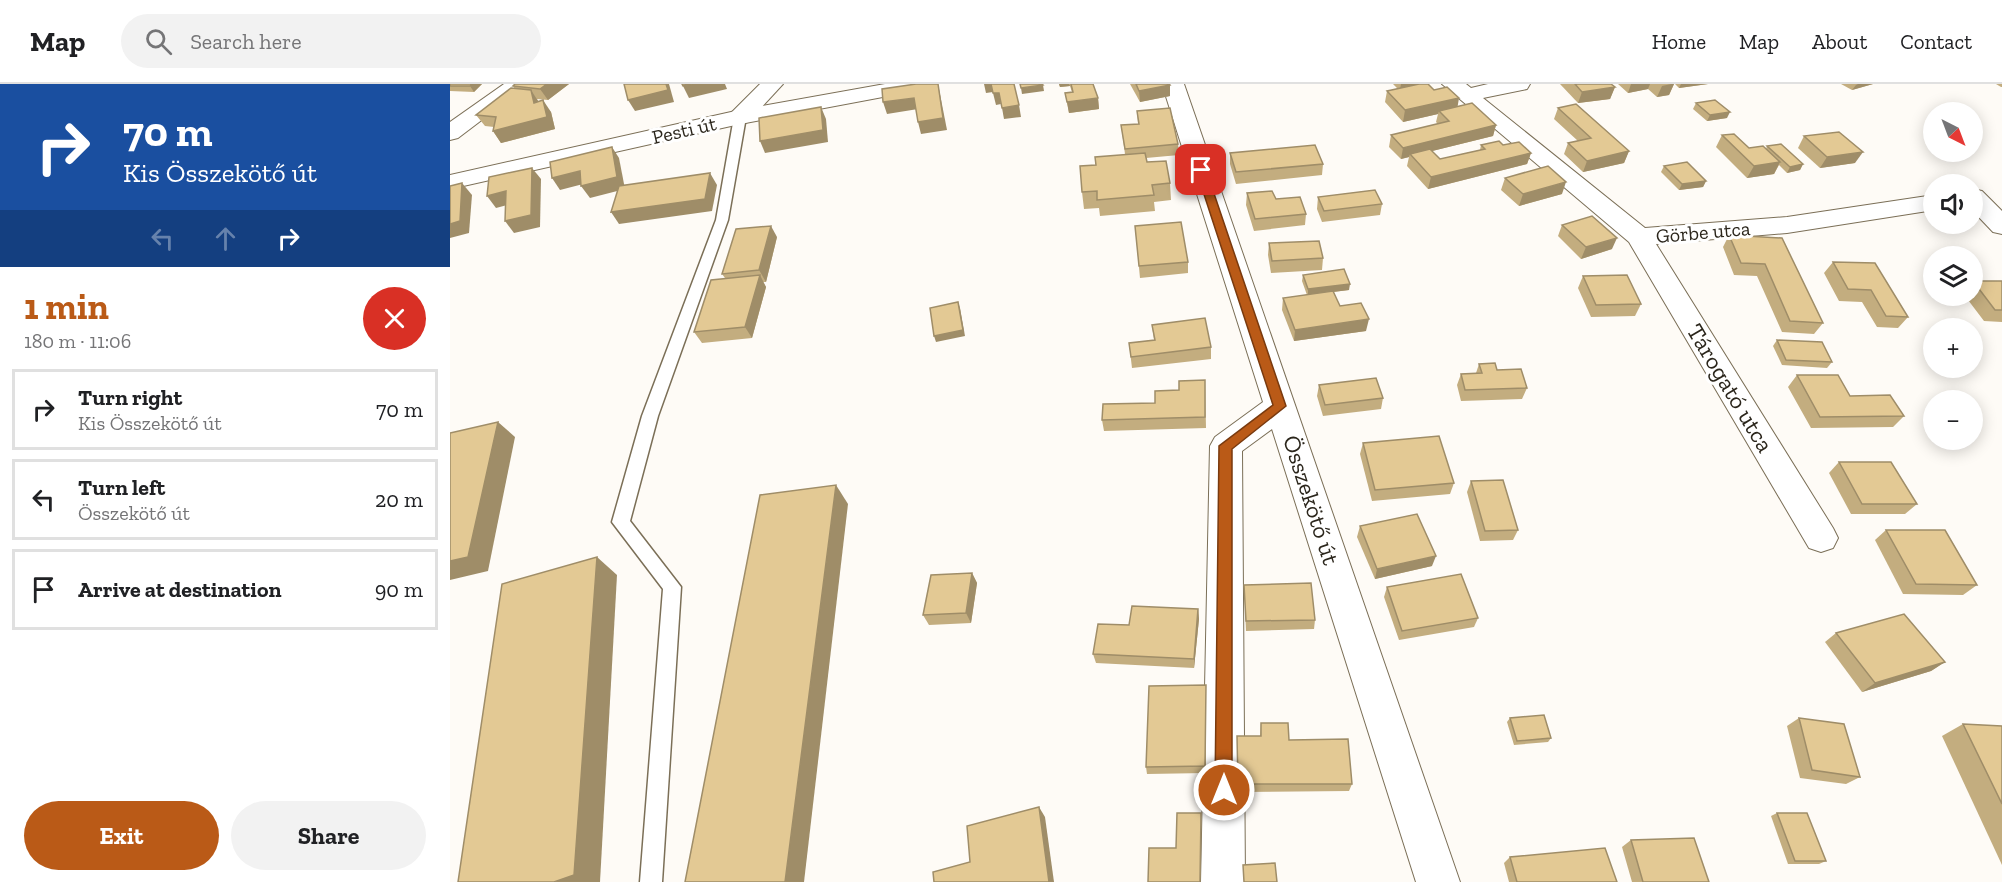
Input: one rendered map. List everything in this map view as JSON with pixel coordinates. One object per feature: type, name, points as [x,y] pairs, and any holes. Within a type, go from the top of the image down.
[{"type":"street","points":[[450,133],[518,84]]},
{"type":"street","points":[[740,117],[772,84]]},
{"type":"street","name":"Pesti út","points":[[450,182],[740,117],[920,84]]},
{"type":"street","name":"Összekötő út","points":[[1173,84],[1438,882]]},
{"type":"street","points":[[1460,89],[1519,84]]},
{"type":"street","name":"Görbe utca","points":[[1460,89],[1639,237],[1787,225],[1923,204]]},
{"type":"street","points":[[1983,194],[2002,191]]},
{"type":"street","points":[[1983,206],[2002,226]]},
{"type":"street","name":"Tárogató utca","points":[[1639,237],[1821,538]]},
{"type":"street","points":[[1223,882],[1226,446],[1280,406]]},
{"type":"lane","points":[[651,882],[672,586],[621,522],[650,416],[723,220],[740,117]]},
{"type":"building","points":[[450,84],[472,84],[470,86],[450,86]]},
{"type":"building","points":[[515,84],[547,84],[540,89],[513,86]]},
{"type":"building","points":[[624,84],[666,84],[668,90],[628,100]]},
{"type":"building","points":[[916,84],[938,84],[943,118],[918,122],[914,98],[883,102],[882,89]]},
{"type":"building","points":[[991,84],[1014,84],[1019,105],[1002,108],[999,93],[993,93]]},
{"type":"building","points":[[1020,84],[1042,84],[1043,85],[1021,88]]},
{"type":"building","points":[[1071,84],[1093,84],[1098,98],[1067,102],[1065,93],[1073,92]]},
{"type":"building","points":[[1136,84],[1169,84],[1170,85],[1139,91]]},
{"type":"building","points":[[1428,84],[1434,90],[1447,87],[1459,98],[1405,110],[1387,91]]},
{"type":"building","points":[[1575,84],[1611,84],[1615,87],[1582,92]]},
{"type":"building","points":[[511,88],[531,90],[534,103],[543,100],[547,117],[493,131],[496,117],[476,115]]},
{"type":"building","points":[[1715,100],[1730,112],[1710,115],[1696,103]]},
{"type":"building","points":[[1472,103],[1496,125],[1403,148],[1391,135],[1449,121],[1439,111]]},
{"type":"building","points":[[1576,104],[1629,151],[1587,161],[1568,143],[1591,138],[1558,108]]},
{"type":"building","points":[[821,107],[823,130],[760,141],[759,118]]},
{"type":"building","points":[[1170,108],[1178,144],[1125,149],[1121,125],[1139,124],[1137,111]]},
{"type":"building","points":[[1839,132],[1863,152],[1827,157],[1804,136]]},
{"type":"building","points":[[1734,134],[1749,148],[1763,146],[1780,162],[1754,166],[1722,135]]},
{"type":"building","points":[[1499,141],[1503,145],[1519,142],[1531,153],[1431,177],[1410,154],[1430,149],[1440,159],[1485,149],[1481,145]]},
{"type":"building","points":[[1781,144],[1803,164],[1790,167],[1767,146]]},
{"type":"building","points":[[1315,145],[1323,164],[1236,172],[1230,153]]},
{"type":"building","points":[[612,147],[617,177],[581,186],[580,171],[552,178],[550,162]]},
{"type":"building","points":[[1145,153],[1147,162],[1166,161],[1170,183],[1152,185],[1154,195],[1097,200],[1097,191],[1082,192],[1080,166],[1096,165],[1095,157]]},
{"type":"building","points":[[1687,162],[1706,181],[1682,184],[1664,166]]},
{"type":"building","points":[[1548,166],[1566,182],[1523,194],[1505,178]]},
{"type":"building","points":[[532,168],[531,215],[505,221],[506,191],[487,196],[489,177]]},
{"type":"building","points":[[710,173],[705,199],[611,212],[619,186]]},
{"type":"building","points":[[462,183],[460,221],[450,224],[450,186]]},
{"type":"building","points":[[1375,190],[1382,204],[1324,211],[1318,197]]},
{"type":"building","points":[[1272,191],[1276,199],[1300,197],[1306,214],[1255,219],[1247,193]]},
{"type":"building","points":[[1592,216],[1617,238],[1586,247],[1562,225]]},
{"type":"building","points":[[1181,222],[1188,262],[1139,266],[1135,226]]},
{"type":"building","points":[[771,226],[759,270],[722,274],[736,229]]},
{"type":"building","points":[[1729,235],[1782,238],[1823,323],[1790,321],[1765,264],[1741,263]]},
{"type":"building","points":[[1319,241],[1323,258],[1272,261],[1269,243]]},
{"type":"building","points":[[1833,262],[1875,263],[1908,317],[1886,316],[1871,290],[1848,289]]},
{"type":"building","points":[[1344,269],[1350,284],[1308,289],[1303,275]]},
{"type":"building","points":[[760,275],[745,327],[694,332],[711,280]]},
{"type":"building","points":[[1627,275],[1641,304],[1596,305],[1583,276]]},
{"type":"building","points":[[1983,281],[2002,281],[2002,310],[1995,310],[1983,294]]},
{"type":"building","points":[[1333,291],[1340,306],[1361,303],[1369,319],[1295,330],[1283,298]]},
{"type":"building","points":[[958,302],[963,330],[934,336],[930,308]]},
{"type":"building","points":[[1205,318],[1211,347],[1131,357],[1129,343],[1155,340],[1152,325]]},
{"type":"building","points":[[1777,340],[1822,342],[1832,362],[1786,360]]},
{"type":"building","points":[[1495,363],[1497,370],[1521,369],[1527,388],[1465,390],[1461,374],[1482,373],[1479,364]]},
{"type":"building","points":[[1797,375],[1838,375],[1850,396],[1890,395],[1904,416],[1820,417]]},
{"type":"building","points":[[1376,378],[1383,398],[1325,405],[1319,385]]},
{"type":"building","points":[[1205,380],[1205,417],[1102,420],[1103,404],[1155,403],[1155,391],[1179,390],[1179,381]]},
{"type":"building","points":[[498,422],[468,557],[450,561],[450,433]]},
{"type":"building","points":[[1439,436],[1454,483],[1375,490],[1363,443]]},
{"type":"building","points":[[1839,462],[1891,462],[1917,504],[1862,504]]},
{"type":"building","points":[[1503,480],[1518,530],[1485,531],[1471,481]]},
{"type":"building","points":[[836,485],[785,882],[685,882],[760,495]]},
{"type":"building","points":[[1417,514],[1436,556],[1377,569],[1360,526]]},
{"type":"building","points":[[1886,530],[1945,530],[1977,585],[1916,584]]},
{"type":"building","points":[[597,557],[574,875],[554,882],[458,882],[502,584]]},
{"type":"building","points":[[972,573],[966,613],[923,615],[931,575]]},
{"type":"building","points":[[1461,574],[1478,618],[1402,631],[1387,587]]},
{"type":"building","points":[[1311,583],[1315,620],[1246,621],[1244,585]]},
{"type":"building","points":[[1132,606],[1198,609],[1194,659],[1093,654],[1098,624],[1129,625]]},
{"type":"building","points":[[1904,614],[1945,662],[1875,683],[1836,633]]},
{"type":"building","points":[[1206,685],[1205,766],[1146,767],[1149,686]]},
{"type":"building","points":[[1544,715],[1551,738],[1517,741],[1510,718]]},
{"type":"building","points":[[1799,718],[1844,724],[1860,777],[1812,770]]},
{"type":"building","points":[[1261,723],[1288,723],[1289,740],[1348,739],[1352,784],[1238,784],[1237,736],[1261,736]]},
{"type":"building","points":[[1963,724],[2002,726],[2002,804]]},
{"type":"building","points":[[1039,807],[1049,882],[934,882],[933,872],[970,862],[967,826]]},
{"type":"building","points":[[1177,813],[1201,813],[1200,882],[1148,882],[1149,848],[1176,848]]},
{"type":"building","points":[[1777,813],[1807,813],[1826,861],[1795,861]]},
{"type":"building","points":[[1694,838],[1709,882],[1643,882],[1631,840]]},
{"type":"building","points":[[1605,848],[1617,882],[1517,882],[1510,857]]},
{"type":"building","points":[[1275,863],[1277,882],[1244,882],[1243,865]]},
{"type":"route","points":[[1201,170],[1280,406],[1226,446],[1224,790]]}]
